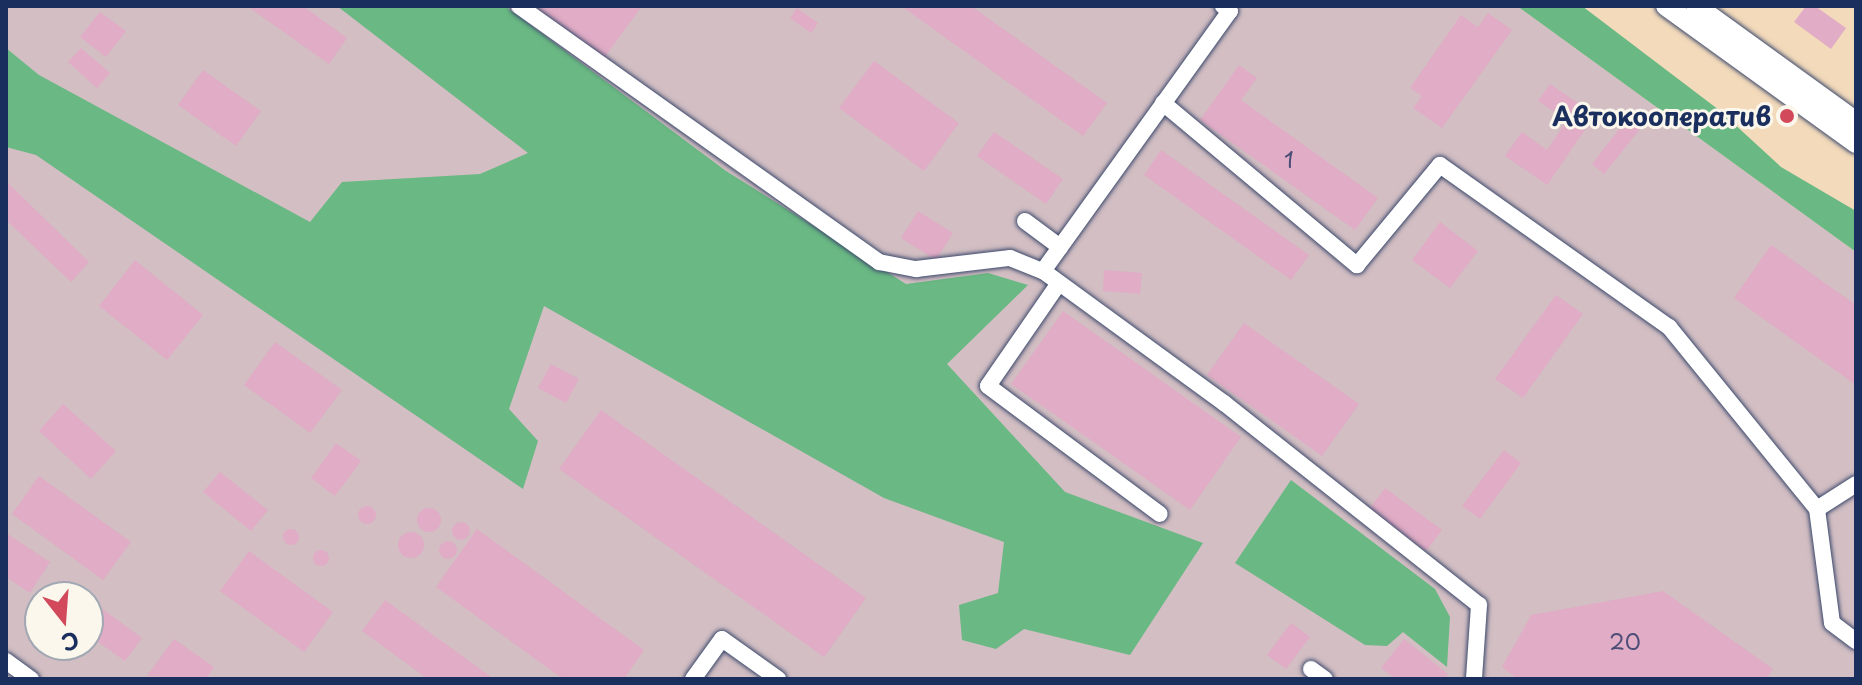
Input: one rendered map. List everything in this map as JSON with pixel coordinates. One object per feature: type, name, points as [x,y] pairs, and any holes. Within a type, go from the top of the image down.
[{"type":"main road","points":[[1666,6],[1856,143]]},
{"type":"main road","points":[[1696,6],[1856,122]]},
{"type":"lane","points":[[519,6],[879,262],[916,269],[1010,258],[1043,271],[1224,403],[1479,605],[1474,679]]},
{"type":"lane","points":[[1043,271],[1230,11],[1223,6]]},
{"type":"lane","points":[[1163,103],[1357,265],[1440,165],[1669,327],[1817,509],[1832,623],[1856,641]]},
{"type":"lane","points":[[1025,221],[1060,247]]},
{"type":"lane","points":[[1059,283],[988,386],[1160,514]]},
{"type":"lane","points":[[1817,509],[1856,484]]},
{"type":"lane","points":[[693,679],[722,639],[778,679]]},
{"type":"lane","points":[[6,661],[31,679]]},
{"type":"shaded area","points":[[6,6],[1517,6],[1856,252],[1856,679],[6,679]]},
{"type":"green space","points":[[337,6],[505,6],[726,171],[906,284],[988,273],[1028,285],[947,364],[1065,492],[1203,543],[1130,655],[1024,629],[996,649],[962,640],[959,605],[998,593],[1004,542],[884,498],[544,306],[509,409],[538,441],[523,489],[36,155],[6,147],[6,48],[39,75],[310,222],[342,182],[480,174],[528,153]]},
{"type":"green space","points":[[1517,6],[1582,6],[1719,110],[1781,167],[1856,211],[1856,252]]},
{"type":"green space","points":[[1291,480],[1435,589],[1450,617],[1447,667],[1403,632],[1387,646],[1365,645],[1235,563]]},
{"type":"building","points":[[247,6],[303,6],[347,38],[329,64]]},
{"type":"building","points":[[533,6],[642,6],[605,57]]},
{"type":"building","points":[[901,6],[971,6],[1107,103],[1083,136]]},
{"type":"building","points":[[1806,6],[1815,6],[1846,28],[1831,49],[1794,22]]},
{"type":"building","points":[[797,8],[818,23],[811,33],[790,18]]},
{"type":"building","points":[[100,12],[126,31],[106,57],[80,37]]},
{"type":"building","points":[[1488,13],[1512,30],[1442,128],[1413,108],[1422,96],[1410,88],[1461,15],[1478,27]]},
{"type":"building","points":[[81,48],[110,73],[97,88],[68,62]]},
{"type":"building","points":[[874,61],[959,123],[924,171],[839,108]]},
{"type":"building","points":[[1239,65],[1257,78],[1241,100],[1378,198],[1355,230],[1200,120]]},
{"type":"building","points":[[203,70],[261,111],[236,146],[178,105]]},
{"type":"building","points":[[1550,84],[1595,115],[1547,185],[1505,156],[1522,132],[1547,150],[1567,120],[1538,101]]},
{"type":"building","points":[[1635,109],[1648,119],[1604,174],[1592,164]]},
{"type":"building","points":[[994,132],[1063,179],[1046,204],[977,156]]},
{"type":"building","points":[[1161,150],[1309,255],[1291,280],[1144,175]]},
{"type":"building","points":[[6,181],[89,262],[71,282],[6,220]]},
{"type":"building","points":[[918,211],[953,233],[936,260],[901,238]]},
{"type":"building","points":[[1440,222],[1478,251],[1450,288],[1412,260]]},
{"type":"building","points":[[1771,245],[1856,305],[1856,385],[1734,298]]},
{"type":"building","points":[[135,260],[203,315],[167,360],[99,306]]},
{"type":"building","points":[[1104,270],[1142,273],[1140,294],[1103,291]]},
{"type":"building","points":[[1556,295],[1583,314],[1523,398],[1495,379]]},
{"type":"building","points":[[1063,311],[1241,437],[1190,510],[1011,384]]},
{"type":"building","points":[[1244,323],[1359,404],[1322,456],[1207,375]]},
{"type":"building","points":[[275,342],[342,390],[310,433],[244,385]]},
{"type":"building","points":[[551,364],[579,379],[566,403],[538,388]]},
{"type":"building","points":[[63,404],[116,451],[91,479],[39,431]]},
{"type":"building","points":[[601,410],[866,598],[824,657],[559,469]]},
{"type":"building","points":[[336,443],[361,461],[335,496],[311,478]]},
{"type":"building","points":[[1504,450],[1521,463],[1480,519],[1462,506]]},
{"type":"building","points":[[220,472],[268,510],[251,531],[203,492]]},
{"type":"building","points":[[39,476],[131,542],[103,580],[12,514]]},
{"type":"building","points":[[1385,488],[1442,530],[1426,551],[1369,509]]},
{"type":"building","points":[[367,506],[376,515],[367,524],[358,515]]},
{"type":"building","points":[[429,508],[438,511],[441,520],[438,529],[429,532],[420,529],[417,520],[420,511]]},
{"type":"building","points":[[461,522],[470,531],[461,540],[452,531]]},
{"type":"building","points":[[288,529],[294,529],[299,537],[297,543],[288,545],[283,540],[283,534]]},
{"type":"building","points":[[477,529],[644,650],[624,679],[563,679],[436,587]]},
{"type":"building","points":[[411,532],[421,535],[424,545],[421,555],[411,558],[401,555],[398,545],[401,535]]},
{"type":"building","points":[[6,533],[50,562],[38,581],[24,581],[24,589],[6,577]]},
{"type":"building","points":[[448,541],[457,550],[448,559],[439,550]]},
{"type":"building","points":[[321,550],[327,552],[327,564],[321,566],[315,564],[313,558],[315,552]]},
{"type":"building","points":[[249,551],[333,612],[304,652],[220,591]]},
{"type":"building","points":[[1663,591],[1773,669],[1766,679],[1518,679],[1502,667],[1531,615]]},
{"type":"building","points":[[385,600],[494,679],[428,679],[362,631]]},
{"type":"building","points":[[104,610],[142,638],[125,661],[104,646]]},
{"type":"building","points":[[1291,623],[1310,637],[1286,669],[1267,655]]},
{"type":"building","points":[[174,639],[214,667],[206,679],[147,676]]},
{"type":"building","points":[[1404,639],[1448,674],[1444,679],[1396,679],[1381,668]]},
{"type":"place","name":"Автокооператив","points":[[1787,116]]}]
